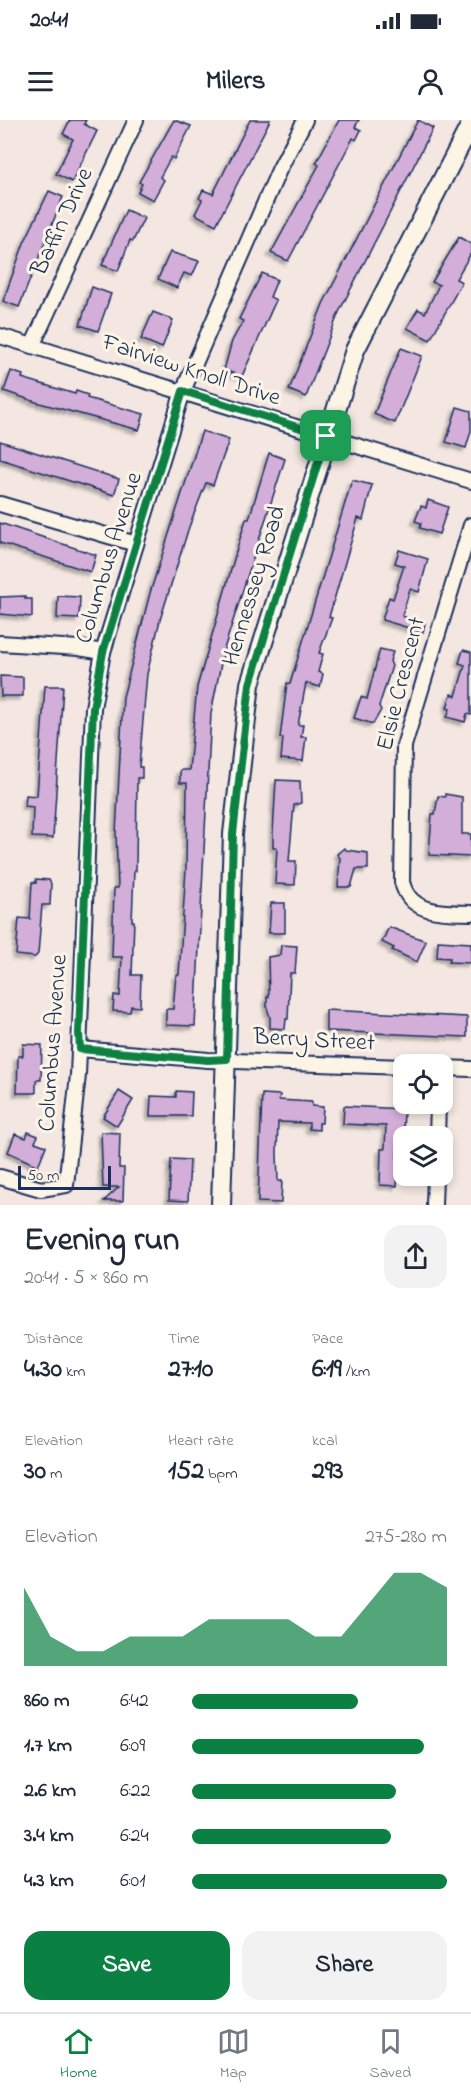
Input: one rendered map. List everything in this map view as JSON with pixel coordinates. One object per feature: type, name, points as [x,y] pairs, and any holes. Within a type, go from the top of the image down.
[{"type":"street","name":"Baffin Drive","points":[[33,344],[136,120]]},
{"type":"street","name":"Columbus Avenue","points":[[0,1177],[41,1189],[66,1185],[80,1049],[93,708],[103,652],[183,391],[279,170],[305,120]]},
{"type":"street","name":"Hennessey Road","points":[[220,1205],[227,1059],[233,834],[250,684],[326,436],[355,350],[471,124]]},
{"type":"street","name":"Fairview Knoll Drive","points":[[0,336],[33,344],[471,481]]},
{"type":"street","points":[[0,504],[136,544]]},
{"type":"street","name":"Elsie Crescent","points":[[471,525],[404,746],[402,882],[405,894],[413,902],[430,912],[471,913]]},
{"type":"street","points":[[0,643],[79,648],[103,652]]},
{"type":"street","name":"Berry Street","points":[[80,1049],[208,1060],[393,1067]]},
{"type":"street","points":[[453,1068],[471,1069]]},
{"type":"street","points":[[434,1205],[435,1186]]},
{"type":"building","points":[[70,120],[86,120],[84,124],[97,131],[72,182],[56,174],[73,139],[63,134]]},
{"type":"building","points":[[174,120],[191,126],[174,159],[171,157],[160,177],[164,180],[153,200],[138,192],[142,184],[139,182]]},
{"type":"building","points":[[250,120],[270,120],[216,225],[195,214],[202,200],[199,198],[203,190],[213,194]]},
{"type":"building","points":[[339,120],[359,120],[355,127],[361,130],[356,140],[353,138],[288,261],[271,253],[319,165],[316,163]]},
{"type":"building","points":[[418,120],[433,128],[339,312],[306,397],[289,390],[323,304]]},
{"type":"building","points":[[49,191],[63,197],[19,307],[3,301],[24,243]]},
{"type":"building","points":[[126,210],[144,218],[133,241],[130,240],[118,271],[102,265]]},
{"type":"building","points":[[459,237],[471,244],[471,253],[456,279],[462,282],[430,340],[407,328],[418,309],[425,313],[439,285],[432,282]]},
{"type":"building","points":[[170,252],[199,261],[192,276],[184,273],[177,288],[158,279]]},
{"type":"building","points":[[262,273],[277,280],[270,297],[276,300],[242,376],[224,370],[232,341],[243,321],[239,319]]},
{"type":"building","points":[[92,287],[111,294],[98,331],[80,325]]},
{"type":"building","points":[[153,312],[173,320],[162,348],[141,339]]},
{"type":"building","points":[[401,348],[422,356],[395,423],[374,414]]},
{"type":"building","points":[[11,371],[23,375],[22,378],[75,394],[76,391],[88,395],[87,398],[144,414],[139,430],[4,391]]},
{"type":"building","points":[[457,407],[471,411],[471,431],[466,448],[446,442]]},
{"type":"building","points":[[202,431],[229,440],[213,485],[206,483],[189,527],[160,620],[147,674],[139,767],[142,767],[142,778],[137,778],[136,871],[134,871],[132,921],[134,921],[132,975],[141,975],[140,1007],[131,1006],[130,1012],[113,1011],[114,995],[120,996],[122,957],[112,957],[114,888],[118,888],[116,833],[123,697],[150,593]]},
{"type":"building","points":[[0,441],[119,479],[114,495],[0,459]]},
{"type":"building","points":[[269,453],[285,459],[224,649],[211,713],[195,1026],[166,1025],[166,1009],[173,1009],[176,975],[179,975],[186,869],[187,783],[180,783],[180,770],[189,770],[197,687],[246,519],[249,519]]},
{"type":"building","points":[[352,480],[372,485],[363,520],[358,518],[329,617],[332,618],[319,653],[323,654],[318,672],[323,674],[320,687],[306,683],[298,725],[303,725],[301,737],[306,737],[303,761],[281,759],[283,738],[280,738],[287,683],[290,684]]},
{"type":"building","points":[[428,500],[448,507],[439,534],[420,528],[421,523],[415,521],[421,506],[426,508]]},
{"type":"building","points":[[0,523],[96,555],[91,572],[0,543]]},
{"type":"building","points":[[399,550],[428,559],[419,592],[410,589],[402,616],[425,623],[423,632],[382,620],[389,597],[393,599],[404,566],[395,563]]},
{"type":"building","points":[[25,596],[25,599],[32,599],[32,617],[0,614],[0,597]]},
{"type":"building","points":[[58,596],[80,597],[79,619],[57,618]]},
{"type":"building","points":[[380,649],[393,652],[390,661],[392,666],[379,706],[381,710],[373,724],[354,718],[361,697],[367,699]]},
{"type":"building","points":[[463,650],[471,652],[471,715],[467,714],[465,722],[447,717],[451,694],[456,696],[465,665],[459,663]]},
{"type":"building","points":[[0,676],[23,677],[23,696],[1,696]]},
{"type":"building","points":[[45,686],[63,686],[53,838],[32,837],[33,807],[25,806],[26,795],[37,796]]},
{"type":"building","points":[[276,780],[300,781],[301,803],[294,805],[289,861],[296,861],[295,885],[275,884],[277,848],[273,848],[273,833]]},
{"type":"building","points":[[445,794],[462,797],[462,834],[471,834],[471,857],[429,855],[432,814],[435,814],[438,796],[445,797]]},
{"type":"building","points":[[344,848],[368,853],[368,869],[356,869],[351,887],[338,887],[340,858],[337,854]]},
{"type":"building","points":[[36,879],[49,880],[51,884],[50,905],[42,905],[38,954],[35,957],[16,955],[19,918],[30,919],[32,882],[36,883]]},
{"type":"building","points":[[271,903],[285,903],[285,933],[269,933]]},
{"type":"building","points":[[389,927],[426,941],[417,962],[392,950],[394,948],[382,942]]},
{"type":"building","points":[[438,941],[471,943],[471,963],[449,962],[450,958],[437,957]]},
{"type":"building","points":[[281,945],[297,946],[295,973],[290,973],[288,1019],[286,1019],[285,1029],[270,1028],[267,1008],[268,957],[280,955]]},
{"type":"building","points":[[326,1010],[467,1017],[467,1037],[326,1031]]},
{"type":"building","points":[[23,1044],[42,1045],[41,1080],[36,1080],[36,1093],[17,1093],[18,1056],[23,1056]]},
{"type":"building","points":[[119,1091],[133,1100],[117,1126],[103,1117]]},
{"type":"building","points":[[176,1091],[192,1092],[191,1116],[150,1116],[151,1096],[176,1097]]},
{"type":"building","points":[[262,1094],[280,1095],[279,1100],[312,1102],[312,1106],[323,1107],[319,1130],[309,1129],[309,1123],[278,1122],[278,1181],[282,1181],[281,1203],[258,1202]]},
{"type":"building","points":[[344,1106],[393,1108],[393,1114],[404,1114],[403,1126],[393,1126],[393,1186],[380,1185],[381,1149],[385,1149],[386,1126],[343,1124]]},
{"type":"building","points":[[28,1132],[38,1136],[35,1142],[46,1146],[38,1166],[8,1152],[15,1134],[26,1138]]},
{"type":"building","points":[[101,1132],[120,1133],[119,1168],[124,1168],[123,1201],[104,1201],[119,1187],[103,1187]]},
{"type":"building","points":[[171,1159],[190,1160],[188,1201],[169,1200]]},
{"type":"route","points":[[183,391],[326,436],[250,684],[233,834],[227,1059],[208,1060],[80,1049],[93,708],[103,652],[115,619],[183,391]]}]
